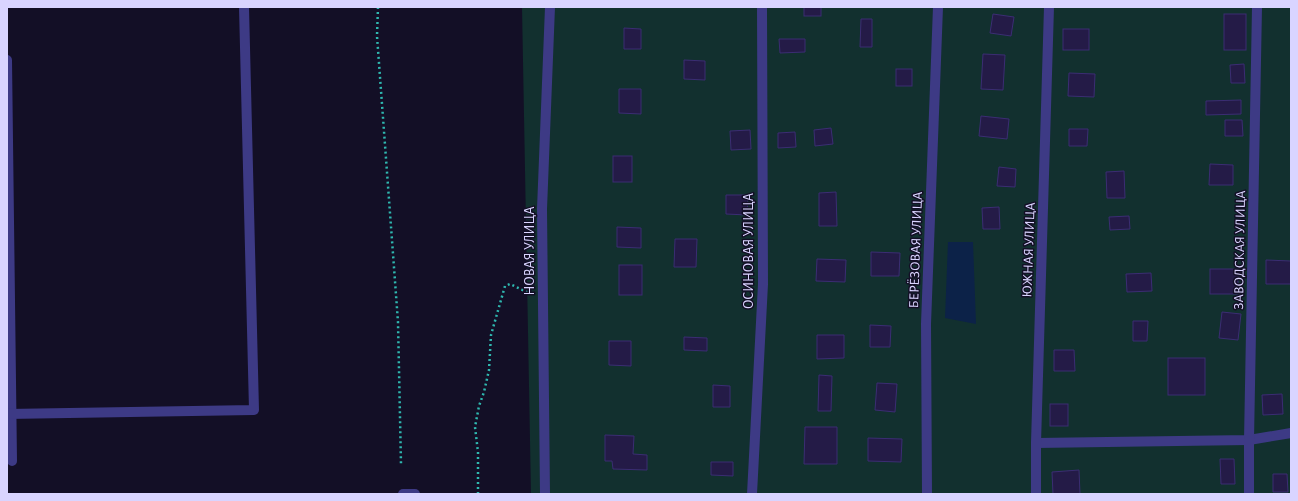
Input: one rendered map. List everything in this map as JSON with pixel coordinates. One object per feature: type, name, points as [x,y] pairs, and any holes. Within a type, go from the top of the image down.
[{"type":"street","points":[[9,414],[254,410],[244,7]]},
{"type":"street","name":"НОВАЯ УЛИЦА","points":[[545,494],[542,209],[550,7]]},
{"type":"street","name":"ОСИНОВАЯ УЛИЦА","points":[[752,494],[763,284],[762,7]]},
{"type":"street","name":"БЕРЁЗОВАЯ УЛИЦА","points":[[927,494],[926,324],[938,7]]},
{"type":"street","name":"ЮЖНАЯ УЛИЦА","points":[[1036,494],[1036,443],[1049,7]]},
{"type":"street","name":"ЗАВОДСКАЯ УЛИЦА","points":[[1249,494],[1257,7]]},
{"type":"street","points":[[7,60],[9,414],[12,460]]},
{"type":"street","points":[[1036,443],[1249,440],[1291,433]]},
{"type":"street","points":[[403,494],[415,494]]},
{"type":"path","points":[[378,7],[377,36],[398,322],[401,464]]},
{"type":"path","points":[[478,494],[478,452],[475,427],[478,406],[484,392],[489,370],[491,335],[505,286],[510,284],[523,290]]},
{"type":"green space","points":[[522,7],[1291,7],[1291,494],[531,494]]},
{"type":"water","points":[[948,242],[973,242],[976,324],[945,318]]},
{"type":"building","points":[[804,7],[821,7],[821,16],[804,16]]},
{"type":"building","points":[[993,14],[1014,17],[1011,36],[990,33]]},
{"type":"building","points":[[1224,14],[1246,14],[1246,50],[1224,50]]},
{"type":"building","points":[[861,19],[872,19],[872,47],[860,47]]},
{"type":"building","points":[[624,28],[641,29],[641,49],[624,49]]},
{"type":"building","points":[[1063,29],[1089,29],[1089,50],[1063,50]]},
{"type":"building","points":[[779,39],[805,39],[805,52],[780,53]]},
{"type":"building","points":[[983,54],[1005,55],[1003,90],[981,89]]},
{"type":"building","points":[[684,60],[705,61],[705,80],[684,79]]},
{"type":"building","points":[[1244,64],[1245,83],[1231,83],[1230,65]]},
{"type":"building","points":[[896,69],[912,69],[912,86],[896,86]]},
{"type":"building","points":[[1069,73],[1095,74],[1094,97],[1068,96]]},
{"type":"building","points":[[619,89],[641,89],[641,114],[619,113]]},
{"type":"building","points":[[1241,100],[1241,114],[1206,115],[1206,101]]},
{"type":"building","points":[[981,116],[1009,119],[1007,139],[979,136]]},
{"type":"building","points":[[1225,120],[1242,120],[1243,136],[1225,136]]},
{"type":"building","points":[[831,128],[833,144],[815,146],[814,130]]},
{"type":"building","points":[[1069,129],[1088,129],[1087,146],[1069,146]]},
{"type":"building","points":[[750,130],[751,149],[731,150],[730,131]]},
{"type":"building","points":[[795,132],[796,147],[778,148],[778,133]]},
{"type":"building","points":[[613,156],[632,156],[632,182],[613,182]]},
{"type":"building","points":[[1210,164],[1233,165],[1233,185],[1209,185]]},
{"type":"building","points":[[999,167],[1016,169],[1015,187],[997,186]]},
{"type":"building","points":[[1124,171],[1125,198],[1107,198],[1106,172]]},
{"type":"building","points":[[836,192],[837,226],[819,226],[819,193]]},
{"type":"building","points":[[726,195],[748,195],[747,215],[726,214]]},
{"type":"building","points":[[999,207],[1000,229],[983,229],[982,208]]},
{"type":"building","points":[[1129,216],[1130,229],[1110,230],[1109,217]]},
{"type":"building","points":[[617,227],[641,228],[641,248],[617,247]]},
{"type":"building","points":[[675,239],[697,239],[696,267],[674,267]]},
{"type":"building","points":[[871,252],[900,253],[899,276],[871,276]]},
{"type":"building","points":[[817,259],[846,260],[845,282],[816,281]]},
{"type":"building","points":[[1266,260],[1291,261],[1291,284],[1266,284]]},
{"type":"building","points":[[619,265],[642,265],[642,295],[619,295]]},
{"type":"building","points":[[1210,269],[1238,269],[1238,294],[1210,294]]},
{"type":"building","points":[[1151,273],[1152,291],[1127,292],[1126,274]]},
{"type":"building","points":[[1222,312],[1241,314],[1238,340],[1219,338]]},
{"type":"building","points":[[1133,321],[1148,321],[1147,341],[1133,341]]},
{"type":"building","points":[[870,325],[891,326],[890,347],[870,347]]},
{"type":"building","points":[[817,335],[844,335],[844,358],[817,359]]},
{"type":"building","points":[[684,337],[707,338],[707,351],[684,350]]},
{"type":"building","points":[[609,341],[631,341],[631,366],[609,365]]},
{"type":"building","points":[[1054,350],[1074,350],[1075,371],[1054,371]]},
{"type":"building","points":[[1168,358],[1205,358],[1205,395],[1168,395]]},
{"type":"building","points":[[819,375],[832,376],[831,411],[818,411]]},
{"type":"building","points":[[877,383],[897,384],[895,412],[875,410]]},
{"type":"building","points":[[713,385],[730,386],[730,407],[713,407]]},
{"type":"building","points":[[1282,394],[1283,414],[1263,415],[1262,395]]},
{"type":"building","points":[[1050,404],[1068,404],[1068,426],[1050,426]]},
{"type":"building","points":[[805,427],[837,427],[837,464],[804,464]]},
{"type":"building","points":[[605,435],[634,436],[633,454],[647,455],[647,470],[613,469],[612,461],[605,461]]},
{"type":"building","points":[[868,438],[902,439],[901,462],[868,461]]},
{"type":"building","points":[[1220,459],[1234,459],[1235,484],[1221,484]]},
{"type":"building","points":[[711,462],[733,462],[733,476],[711,475]]},
{"type":"building","points":[[1079,470],[1080,494],[1053,494],[1052,472]]},
{"type":"building","points":[[1273,474],[1287,474],[1288,492],[1273,492]]}]
